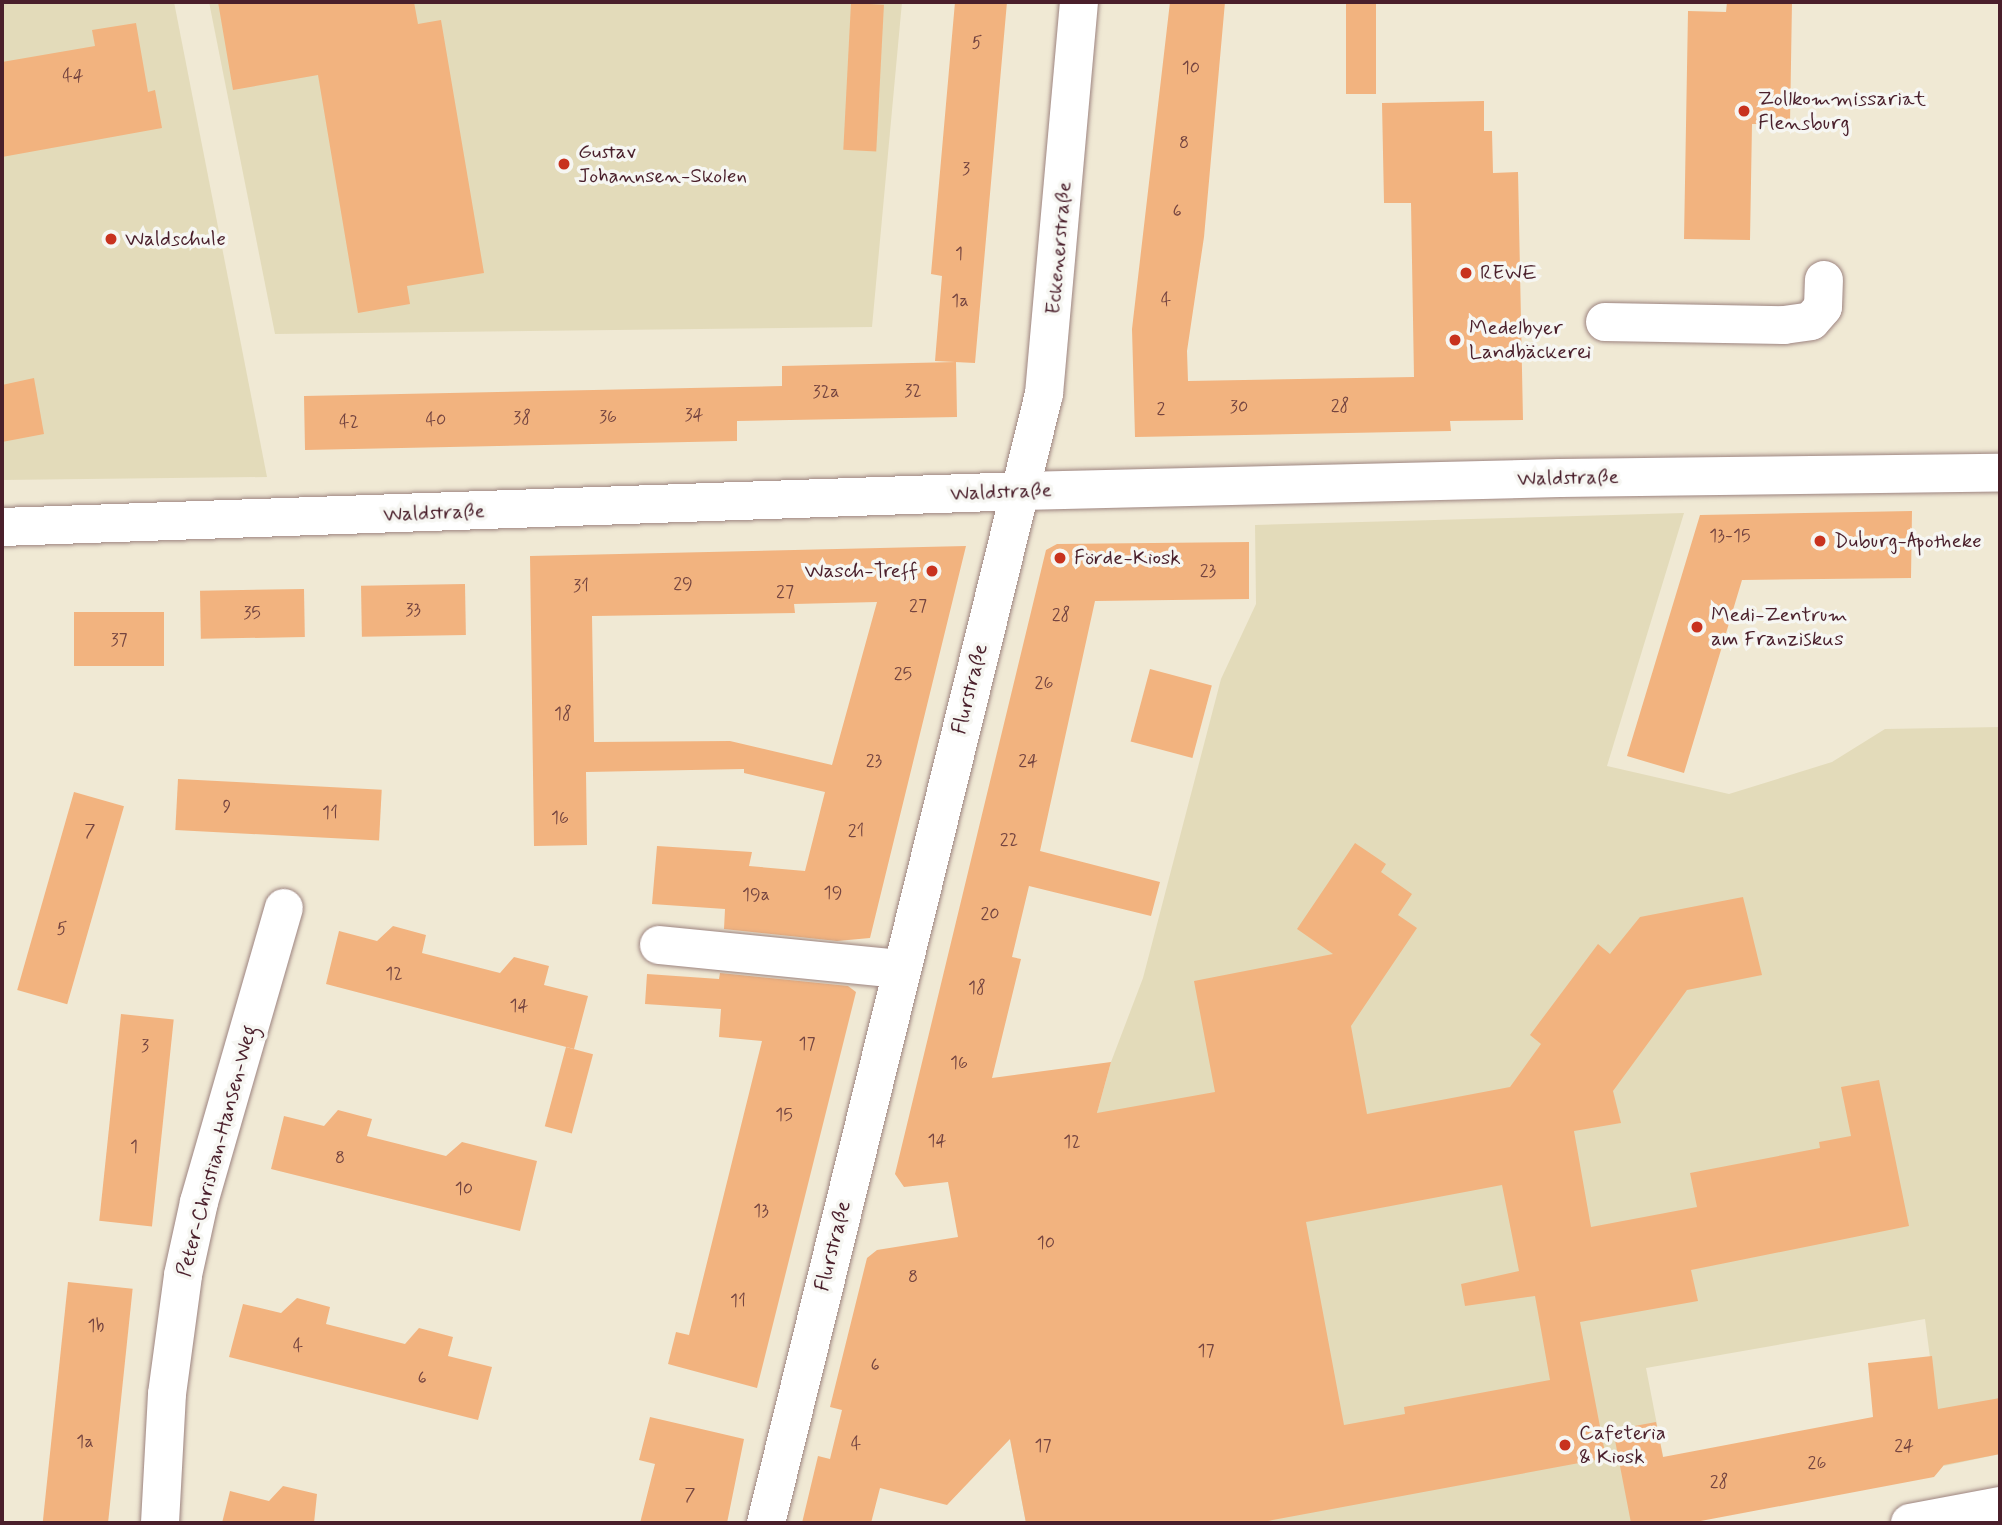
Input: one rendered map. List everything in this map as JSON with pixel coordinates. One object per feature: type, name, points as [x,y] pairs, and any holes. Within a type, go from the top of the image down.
[{"type":"street","name":"Eckenerstraße","points":[[1022,491],[1044,394],[1079,2]]},
{"type":"street","points":[[1605,322],[1784,325],[1811,321],[1822,307],[1824,280]]},
{"type":"street","name":"Waldstraße","points":[[2,527],[1022,491],[1663,476],[2000,473]]},
{"type":"street","name":"Flurstraße","points":[[766,1523],[901,969],[1022,491]]},
{"type":"street","name":"Peter-Christian-Hansen-Weg","points":[[160,1523],[167,1394],[183,1275],[199,1202],[285,908]]},
{"type":"street","points":[[659,945],[901,969]]},
{"type":"street","points":[[1910,1523],[1984,1513]]},
{"type":"shaded area","name":"Waldschule","points":[[2,2],[174,2],[267,477],[2,480]]},
{"type":"shaded area","name":"Gustav Johannsen-Skolen","points":[[209,2],[902,2],[872,327],[275,334]]},
{"type":"shaded area","points":[[1684,513],[1607,766],[1729,794],[1832,762],[1885,729],[2000,727],[2000,1454],[1944,1466],[1925,1319],[1646,1368],[1676,1523],[1026,1523],[1009,1434],[1111,1062],[1143,978],[1221,679],[1256,604],[1255,525]]},
{"type":"building","points":[[218,2],[414,2],[418,24],[441,20],[484,273],[407,286],[410,304],[358,313],[318,75],[233,90]]},
{"type":"building","points":[[955,2],[1007,2],[975,363],[935,361],[942,276],[931,274]]},
{"type":"building","points":[[1170,2],[1225,2],[1204,237],[1187,351],[1188,381],[1414,377],[1411,203],[1384,203],[1382,103],[1484,101],[1484,131],[1492,131],[1493,173],[1518,172],[1523,420],[1450,421],[1451,431],[1135,437],[1132,329]]},
{"type":"building","points":[[1346,2],[1376,2],[1376,94],[1346,94]]},
{"type":"building","name":"Zollkommissariat Flensburg","points":[[1727,2],[1792,2],[1790,124],[1752,124],[1750,240],[1684,239],[1688,11],[1726,12]]},
{"type":"building","points":[[851,3],[884,5],[876,152],[843,150]]},
{"type":"building","points":[[136,23],[148,92],[155,90],[162,128],[2,157],[2,62],[95,46],[92,30]]},
{"type":"building","points":[[956,362],[957,417],[737,421],[737,441],[305,450],[304,396],[782,386],[782,366]]},
{"type":"building","points":[[34,378],[44,434],[2,442],[2,385]]},
{"type":"building","name":"Medi-Zentrum am Franziskus","points":[[1912,511],[1911,578],[1742,580],[1684,773],[1627,756],[1700,515]]},
{"type":"building","points":[[1249,542],[1249,599],[1095,601],[1040,851],[1160,882],[1151,916],[1029,886],[1012,957],[1021,959],[992,1078],[1111,1062],[1097,1113],[1215,1092],[1194,981],[1333,954],[1297,929],[1355,843],[1386,864],[1381,872],[1412,894],[1398,915],[1417,928],[1351,1026],[1367,1114],[1510,1087],[1541,1044],[1530,1035],[1598,944],[1610,954],[1640,917],[1743,897],[1762,975],[1687,990],[1613,1091],[1621,1123],[1574,1131],[1591,1227],[1697,1207],[1690,1173],[1820,1148],[1819,1142],[1851,1136],[1841,1087],[1879,1080],[1909,1226],[1691,1270],[1698,1301],[1580,1322],[1606,1458],[1257,1523],[1026,1523],[1010,1439],[947,1505],[880,1488],[871,1523],[802,1523],[818,1456],[830,1459],[842,1410],[830,1407],[867,1258],[877,1250],[958,1237],[948,1182],[904,1187],[895,1174],[1046,550],[1057,544]],"holes":[[[1502,1185],[1519,1271],[1461,1284],[1465,1306],[1535,1296],[1550,1380],[1404,1407],[1405,1414],[1344,1425],[1306,1222]]]},
{"type":"building","points":[[966,546],[870,938],[837,941],[724,929],[725,909],[652,904],[657,846],[752,852],[749,866],[805,871],[825,792],[744,773],[744,769],[586,772],[587,845],[534,846],[530,556]],"holes":[[[877,602],[832,765],[730,741],[594,742],[592,616],[795,613],[794,604]]]},
{"type":"building","points":[[465,584],[466,635],[362,637],[361,586]]},
{"type":"building","points":[[304,589],[305,637],[201,639],[200,591]]},
{"type":"building","points":[[74,612],[164,612],[164,666],[74,666]]},
{"type":"building","points":[[1150,669],[1212,686],[1192,758],[1131,741]]},
{"type":"building","points":[[178,779],[382,790],[379,841],[175,830]]},
{"type":"building","points":[[74,792],[124,806],[67,1004],[17,990]]},
{"type":"building","points":[[393,926],[426,935],[422,953],[500,973],[514,957],[549,966],[544,985],[588,996],[574,1049],[326,984],[339,931],[377,941]]},
{"type":"building","points":[[720,973],[848,986],[856,992],[757,1388],[668,1364],[676,1332],[689,1335],[762,1041],[719,1037],[721,1009],[645,1004],[647,974],[719,979]]},
{"type":"building","points":[[121,1014],[174,1020],[152,1226],[99,1221]]},
{"type":"building","points":[[566,1047],[593,1054],[572,1133],[545,1126]]},
{"type":"building","points":[[338,1110],[372,1119],[367,1136],[446,1156],[462,1142],[537,1161],[520,1231],[271,1169],[284,1116],[324,1126]]},
{"type":"building","points":[[68,1282],[133,1289],[108,1523],[43,1523]]},
{"type":"building","points":[[297,1298],[330,1307],[326,1324],[405,1344],[419,1328],[453,1337],[448,1356],[492,1367],[478,1420],[229,1357],[243,1304],[281,1313]]},
{"type":"building","points":[[1932,1356],[1938,1409],[2000,1398],[2000,1454],[1944,1465],[1934,1477],[1690,1523],[1631,1523],[1613,1430],[1656,1422],[1663,1457],[1873,1417],[1868,1363]]},
{"type":"building","points":[[650,1417],[744,1439],[727,1523],[640,1523],[655,1464],[639,1460]]},
{"type":"building","points":[[283,1486],[317,1494],[314,1523],[222,1523],[230,1491],[269,1501]]},
{"type":"place","name":"Zollkommissariat Flensburg","points":[[1744,111]]},
{"type":"place","name":"Gustav Johannsen-Skolen","points":[[564,164]]},
{"type":"place","name":"Waldschule","points":[[111,239]]},
{"type":"place","name":"REWE","points":[[1466,273]]},
{"type":"place","name":"Medelbyer Landbäckerei","points":[[1455,340]]},
{"type":"place","name":"Duburg-Apotheke","points":[[1820,541]]},
{"type":"place","name":"Förde-Kiosk","points":[[1060,558]]},
{"type":"place","name":"Wasch-Treff","points":[[932,571]]},
{"type":"place","name":"Medi-Zentrum am Franziskus","points":[[1697,627]]},
{"type":"place","name":"Cafeteria & Kiosk","points":[[1565,1445]]}]
